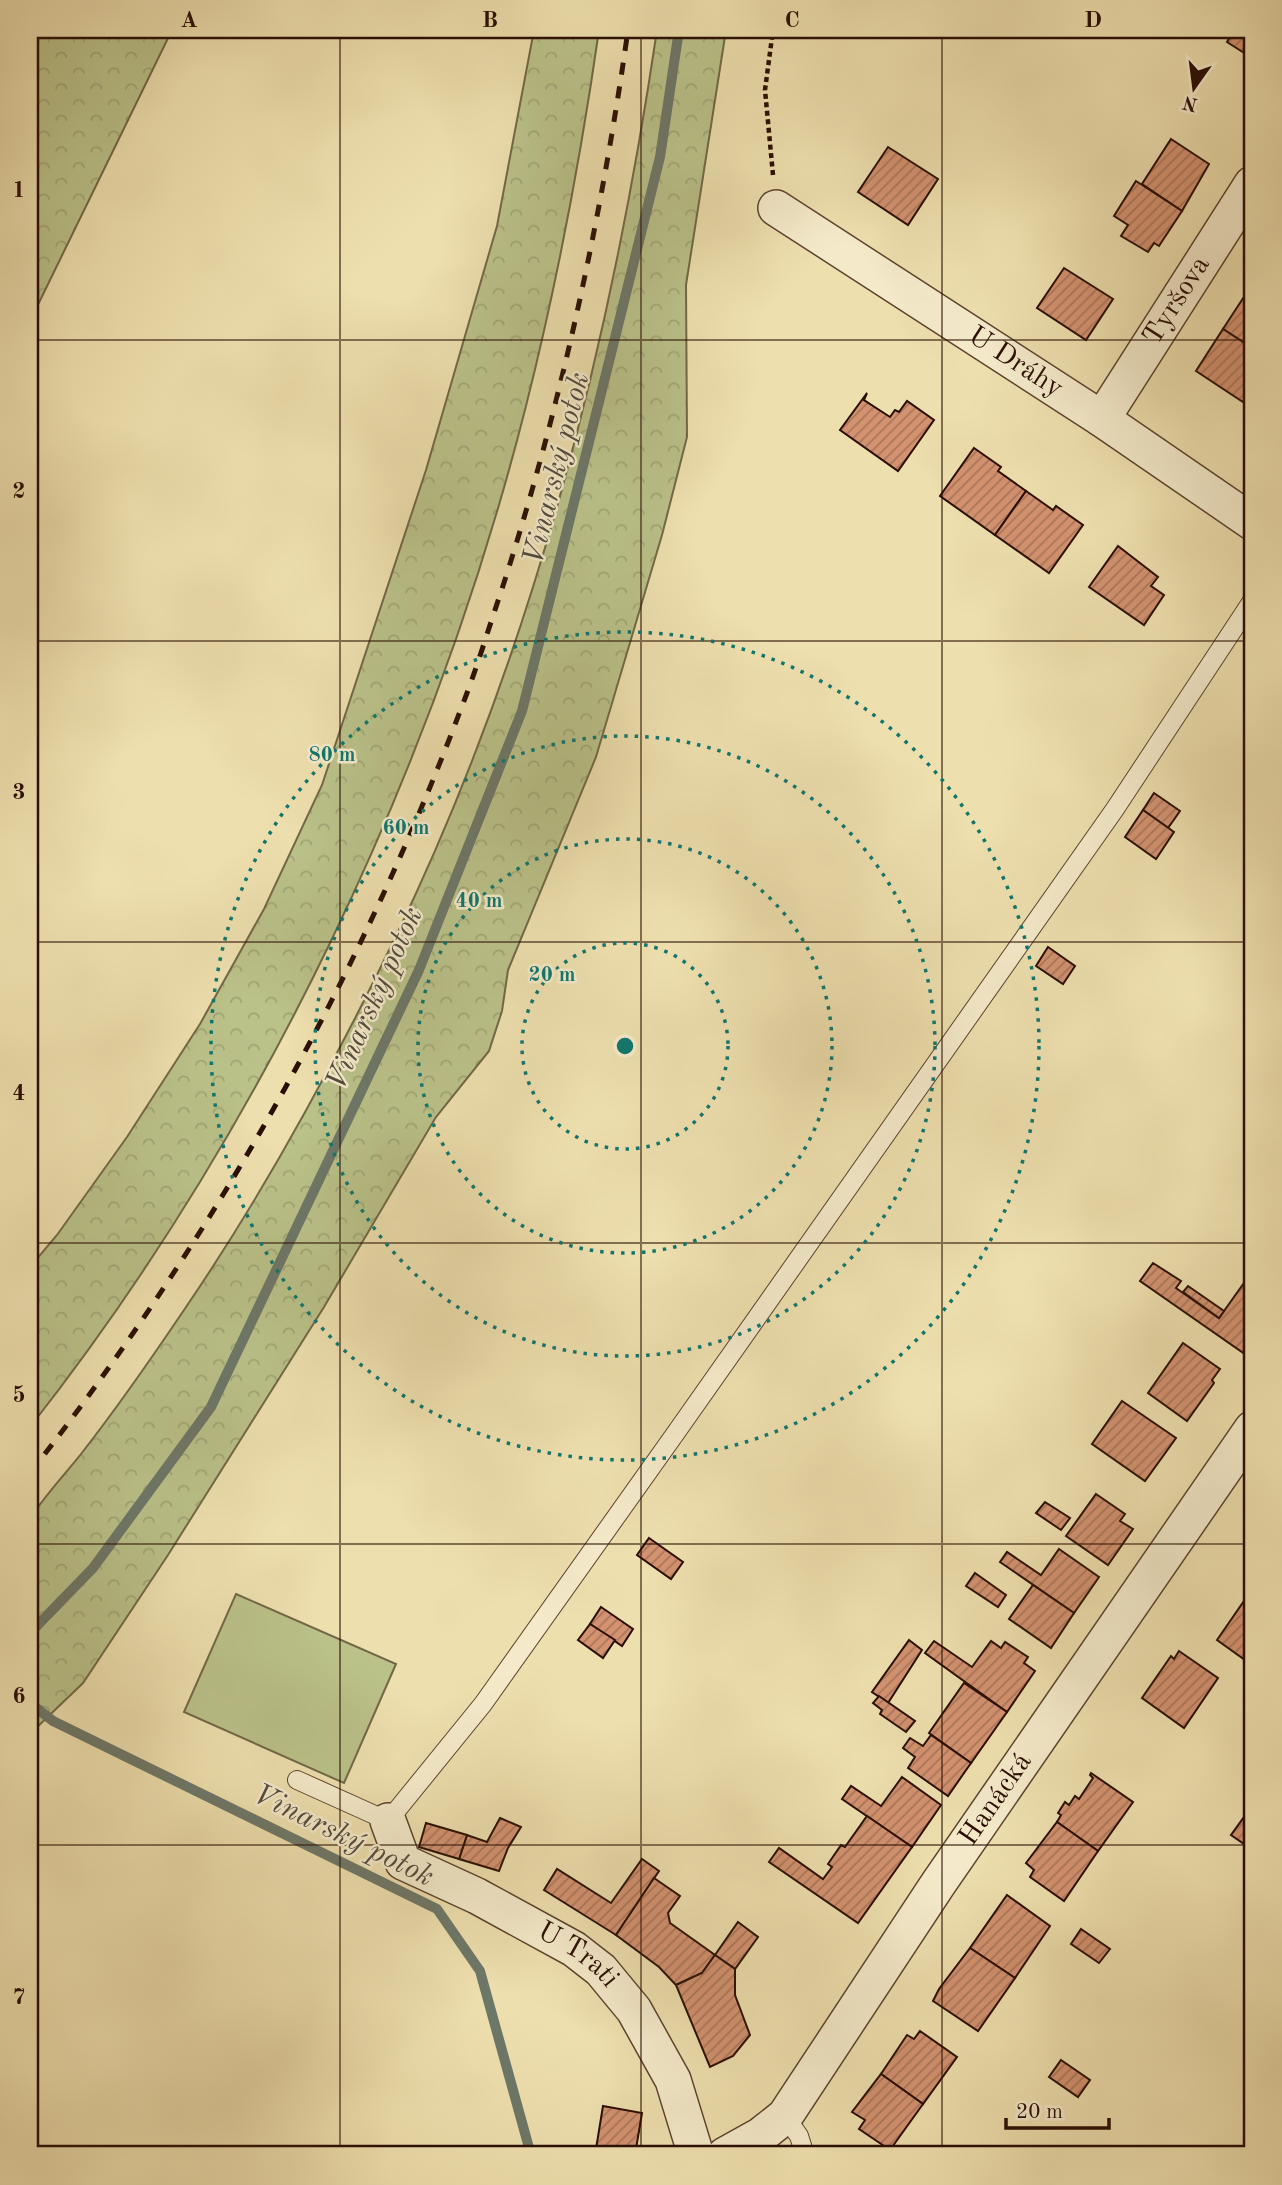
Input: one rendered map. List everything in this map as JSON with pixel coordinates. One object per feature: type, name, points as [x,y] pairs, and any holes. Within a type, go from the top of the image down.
[{"type":"street","name":"Tyršova","points":[[1102,419],[1252,184]]},
{"type":"street","name":"U Dráhy","points":[[776,208],[1102,419],[1252,522]]},
{"type":"street","name":"Hanácká","points":[[725,2155],[761,2135],[785,2116],[946,1873],[1252,1429]]},
{"type":"street","name":"U Trati","points":[[388,1821],[403,1861],[477,1896],[574,1949],[601,1970],[634,2010],[673,2080],[696,2155]]},
{"type":"lane","points":[[297,1780],[388,1821],[483,1704],[1115,809],[1252,601]]},
{"type":"lane","points":[[785,2116],[799,2136],[806,2155]]},
{"type":"path","points":[[773,30],[765,90],[776,208]]},
{"type":"green space","points":[[30,30],[172,30],[30,321]]},
{"type":"green space","points":[[534,30],[599,30],[567,219],[526,406],[488,542],[442,677],[390,811],[330,942],[265,1070],[192,1194],[114,1313],[30,1427],[30,1267],[57,1235],[127,1137],[200,1024],[264,909],[322,785],[426,470],[497,226]]},
{"type":"green space","points":[[657,30],[726,30],[686,285],[687,437],[662,535],[596,757],[508,970],[502,1011],[489,1051],[436,1117],[324,1307],[168,1555],[83,1683],[30,1734],[30,1520],[134,1383],[270,1175],[347,1034],[395,938],[444,830],[488,720],[561,494],[590,379],[616,263]]},
{"type":"green space","points":[[236,1594],[396,1664],[344,1783],[184,1712]]},
{"type":"building","points":[[1234,30],[1252,30],[1252,58],[1227,42]]},
{"type":"building","points":[[1171,139],[1209,164],[1182,211],[1142,184]]},
{"type":"building","points":[[888,147],[938,179],[908,225],[858,192]]},
{"type":"building","points":[[1136,181],[1182,211],[1159,246],[1154,243],[1148,252],[1121,236],[1128,225],[1114,216]]},
{"type":"building","points":[[1064,268],[1113,299],[1086,340],[1037,308]]},
{"type":"building","points":[[1252,287],[1252,348],[1223,329]]},
{"type":"building","points":[[1223,329],[1252,348],[1252,383],[1243,402],[1196,371]]},
{"type":"building","points":[[867,393],[864,400],[890,417],[895,410],[899,412],[907,401],[934,420],[898,471],[840,430]]},
{"type":"building","points":[[974,448],[1001,467],[998,471],[1026,491],[995,535],[940,496]]},
{"type":"building","points":[[1026,491],[1053,510],[1056,506],[1083,525],[1049,573],[995,535]]},
{"type":"building","points":[[1118,546],[1158,577],[1151,586],[1164,595],[1144,625],[1089,587]]},
{"type":"building","points":[[1154,793],[1180,811],[1168,828],[1143,810]]},
{"type":"building","points":[[1143,810],[1174,832],[1156,859],[1125,837]]},
{"type":"building","points":[[1048,947],[1075,966],[1063,984],[1036,966]]},
{"type":"building","points":[[1153,1263],[1181,1281],[1176,1288],[1219,1318],[1246,1280],[1252,1284],[1252,1359],[1140,1281]]},
{"type":"building","points":[[1188,1286],[1224,1311],[1219,1318],[1183,1292]]},
{"type":"building","points":[[1183,1343],[1220,1369],[1212,1380],[1214,1383],[1187,1421],[1148,1393]]},
{"type":"building","points":[[1122,1401],[1176,1438],[1145,1481],[1092,1444]]},
{"type":"building","points":[[1096,1494],[1125,1514],[1120,1521],[1133,1529],[1108,1565],[1066,1536]]},
{"type":"building","points":[[1045,1502],[1070,1518],[1061,1530],[1036,1513]]},
{"type":"building","points":[[649,1538],[683,1562],[671,1579],[637,1555]]},
{"type":"building","points":[[1059,1549],[1099,1577],[1074,1613],[1000,1562],[1007,1552],[1041,1575]]},
{"type":"building","points":[[975,1573],[1006,1595],[998,1607],[966,1586]]},
{"type":"building","points":[[1033,1585],[1074,1613],[1051,1648],[1009,1619]]},
{"type":"building","points":[[1252,1595],[1252,1665],[1217,1640],[1244,1601],[1247,1603]]},
{"type":"building","points":[[601,1607],[633,1629],[622,1646],[590,1624]]},
{"type":"building","points":[[590,1624],[615,1640],[603,1658],[578,1640]]},
{"type":"building","points":[[909,1640],[922,1650],[888,1703],[872,1692]]},
{"type":"building","points":[[934,1641],[972,1667],[991,1641],[1001,1648],[1005,1642],[1028,1657],[1024,1663],[1035,1671],[1007,1712],[925,1653]]},
{"type":"building","points":[[1179,1651],[1218,1678],[1184,1728],[1142,1698],[1171,1656],[1174,1659]]},
{"type":"building","points":[[964,1683],[1007,1712],[971,1763],[929,1733]]},
{"type":"building","points":[[879,1696],[915,1721],[906,1732],[880,1714],[882,1710],[873,1703]]},
{"type":"building","points":[[931,1735],[971,1763],[948,1796],[908,1768],[915,1757],[903,1748],[910,1738],[923,1746]]},
{"type":"building","points":[[1091,1773],[1133,1802],[1098,1851],[1057,1822],[1061,1815],[1058,1813],[1065,1802],[1069,1805],[1075,1796],[1079,1799],[1093,1778]]},
{"type":"building","points":[[902,1777],[941,1805],[912,1847],[842,1799],[851,1786],[881,1806]]},
{"type":"building","points":[[867,1816],[912,1847],[858,1923],[769,1862],[779,1848],[823,1879],[832,1867],[828,1864],[841,1845],[845,1847]]},
{"type":"building","points":[[1244,1817],[1252,1823],[1252,1839],[1247,1846],[1231,1835]]},
{"type":"building","points":[[500,1818],[521,1827],[508,1848],[499,1871],[459,1859],[467,1835],[487,1842]]},
{"type":"building","points":[[1057,1822],[1098,1851],[1064,1901],[1030,1877],[1034,1870],[1026,1863]]},
{"type":"building","points":[[426,1823],[467,1835],[459,1859],[419,1847]]},
{"type":"building","points":[[642,1859],[659,1871],[616,1935],[544,1890],[557,1869],[611,1903]]},
{"type":"building","points":[[654,1878],[680,1896],[668,1913],[670,1923],[715,1955],[702,1973],[676,1985],[659,1967],[616,1935]]},
{"type":"building","points":[[1007,1895],[1050,1926],[1015,1978],[970,1948]]},
{"type":"building","points":[[738,1922],[758,1937],[735,1969],[715,1955]]},
{"type":"building","points":[[1081,1929],[1110,1949],[1099,1963],[1071,1944]]},
{"type":"building","points":[[970,1948],[1015,1978],[978,2031],[933,2001]]},
{"type":"building","points":[[715,1955],[735,1969],[735,1995],[750,2035],[733,2056],[710,2067],[676,1985],[702,1973]]},
{"type":"building","points":[[920,2031],[957,2057],[923,2104],[881,2074],[907,2035],[914,2039]]},
{"type":"building","points":[[1061,2060],[1090,2080],[1078,2097],[1049,2077]]},
{"type":"building","points":[[881,2074],[923,2104],[890,2150],[859,2129],[865,2120],[852,2112]]},
{"type":"building","points":[[603,2106],[642,2113],[635,2155],[595,2155]]},
{"type":"waterway","name":"Vinarský potok","points":[[30,1633],[93,1568],[211,1407],[419,970],[522,711],[660,157],[679,30]]},
{"type":"waterway","name":"Vinarský potok","points":[[30,1703],[53,1721],[437,1909],[480,1971],[531,2155]]},
{"type":"railway","points":[[30,1473],[98,1383],[162,1291],[222,1197],[331,1001],[426,798],[476,669],[542,456],[591,244],[628,30]]}]
